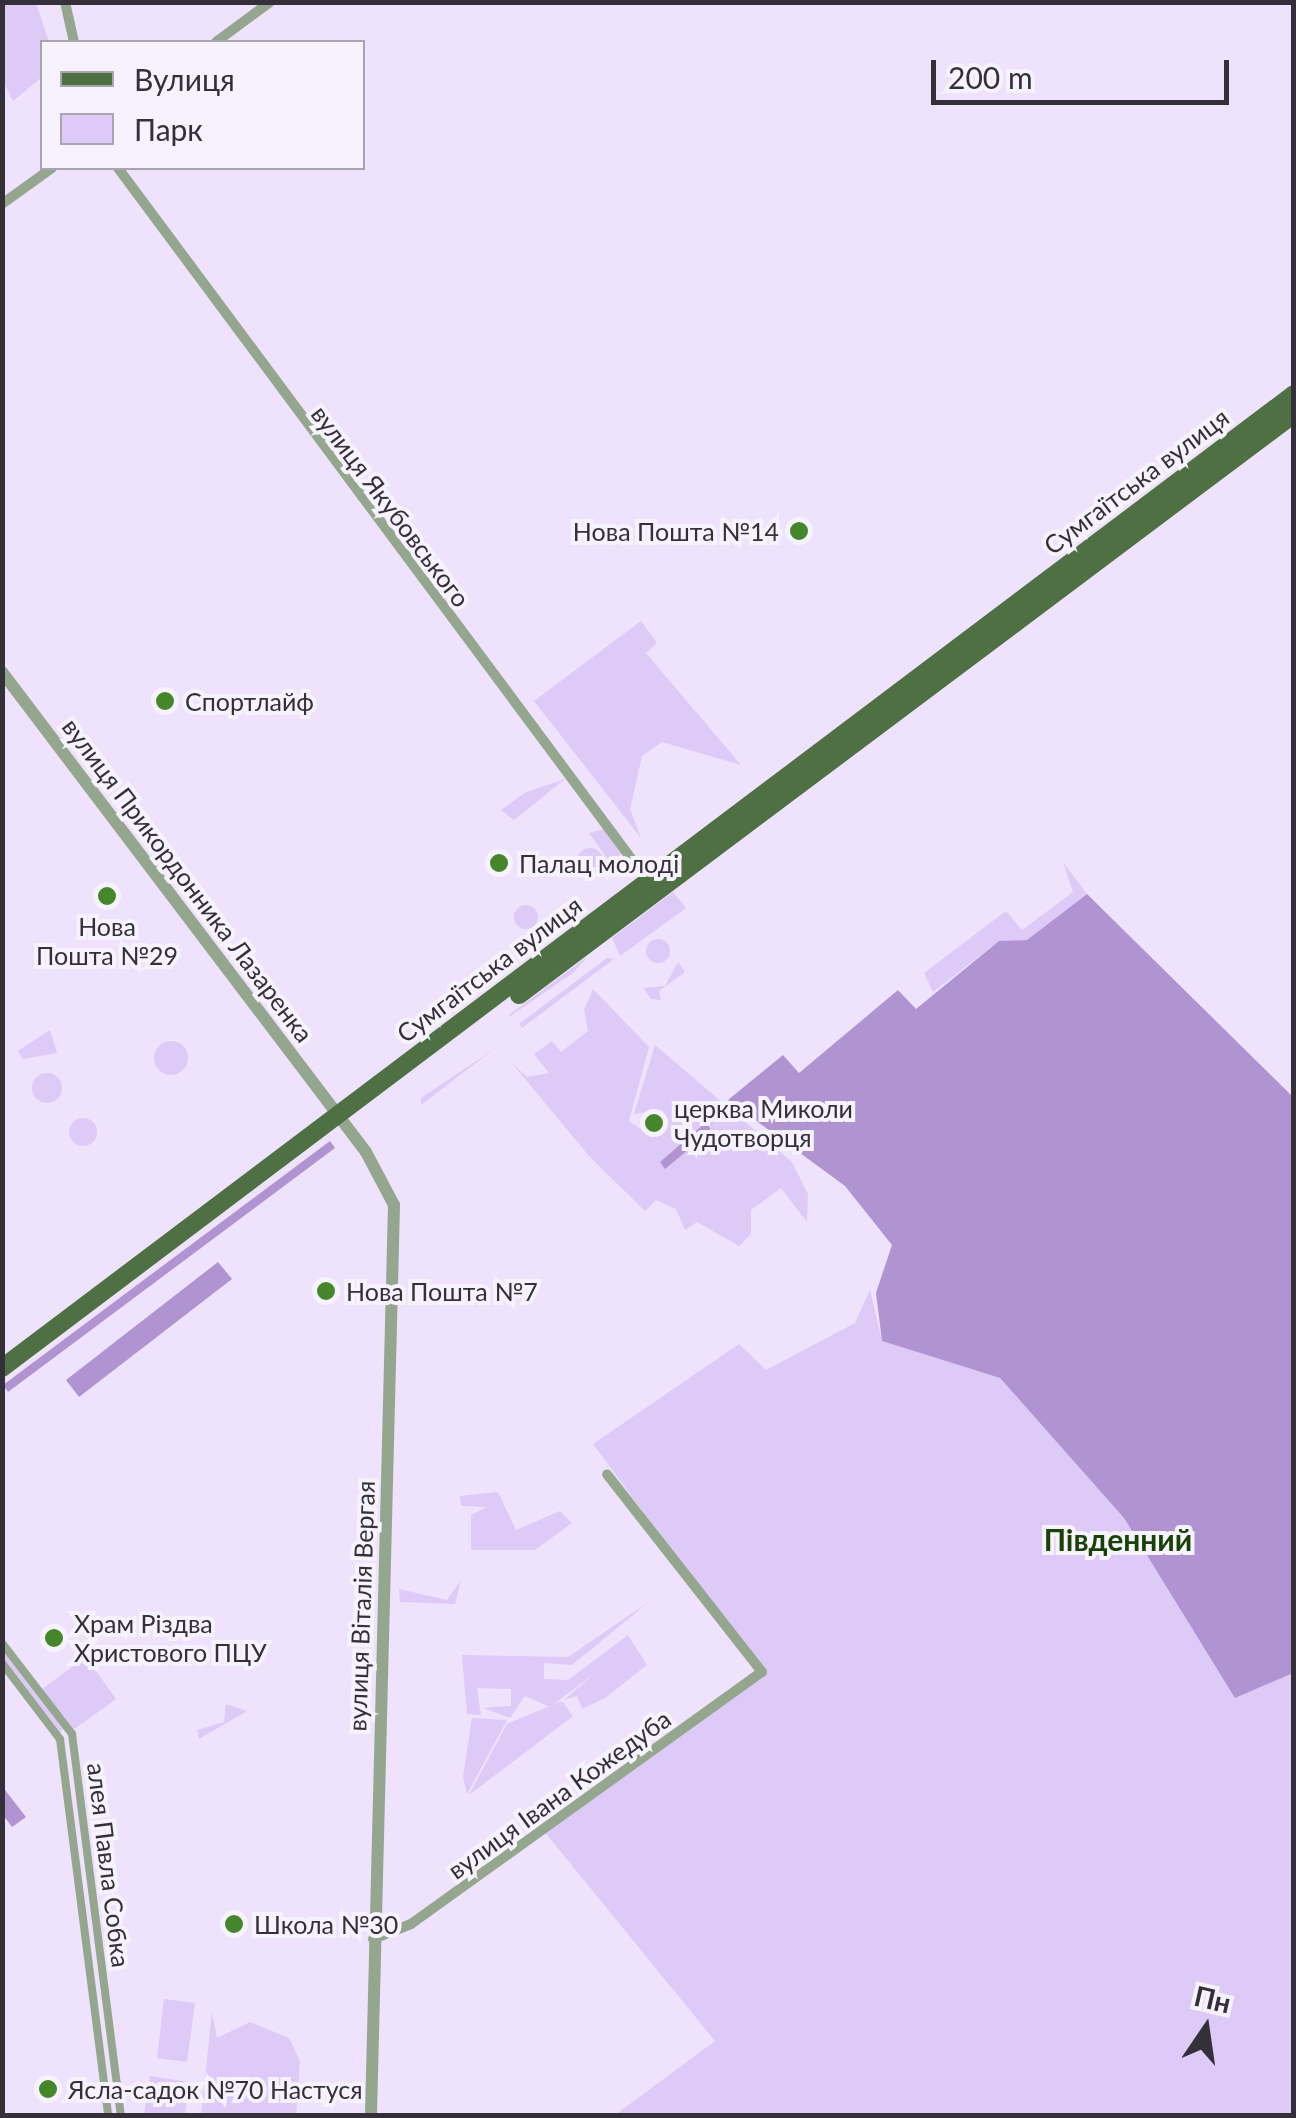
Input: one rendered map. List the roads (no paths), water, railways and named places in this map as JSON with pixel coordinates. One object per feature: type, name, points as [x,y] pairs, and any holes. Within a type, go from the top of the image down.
[{"type":"main road","name":"Сумгаїтська вулиця","points":[[2,1368],[341,1119],[1108,543],[1294,394]]},
{"type":"main road","name":"Сумгаїтська вулиця","points":[[1108,543],[1294,414]]},
{"type":"main road","name":"Сумгаїтська вулиця","points":[[2,1382],[341,1119]]},
{"type":"street","points":[[65,2],[74,40]]},
{"type":"street","points":[[219,40],[270,2]]},
{"type":"street","points":[[2,204],[49,170]]},
{"type":"street","name":"вулиця Якубовського","points":[[119,170],[636,865]]},
{"type":"street","name":"вулиця Прикордонника Лазаренка","points":[[2,672],[341,1119]]},
{"type":"street","name":"вулиця Віталія Вергая","points":[[341,1119],[388,1186],[396,1226],[371,2116]]},
{"type":"street","name":"вулиця Івана Кожедуба","points":[[373,1939],[411,1924],[762,1672],[607,1474]]},
{"type":"street","name":"алея Павла Собка","points":[[2,1643],[72,1734],[120,2116]]},
{"type":"street","name":"алея Павла Собка","points":[[2,1663],[60,1739],[108,2116]]},
{"type":"place","name":"Нова Пошта №14","points":[[799,531]]},
{"type":"place","name":"Спортлайф","points":[[165,701]]},
{"type":"place","name":"Палац молоді","points":[[499,863]]},
{"type":"place","name":"Нова Пошта №29","points":[[107,896]]},
{"type":"place","name":"церква Миколи Чудотворця","points":[[654,1123]]},
{"type":"place","name":"Нова Пошта №7","points":[[326,1291]]},
{"type":"place","name":"Храм Різдва Христового ПЦУ","points":[[54,1638]]},
{"type":"place","name":"Школа №30","points":[[234,1924]]},
{"type":"place","name":"Ясла-садок №70 Настуся","points":[[48,2089]]},
{"type":"district","name":"Південний","points":[[1118,1539]]}]
